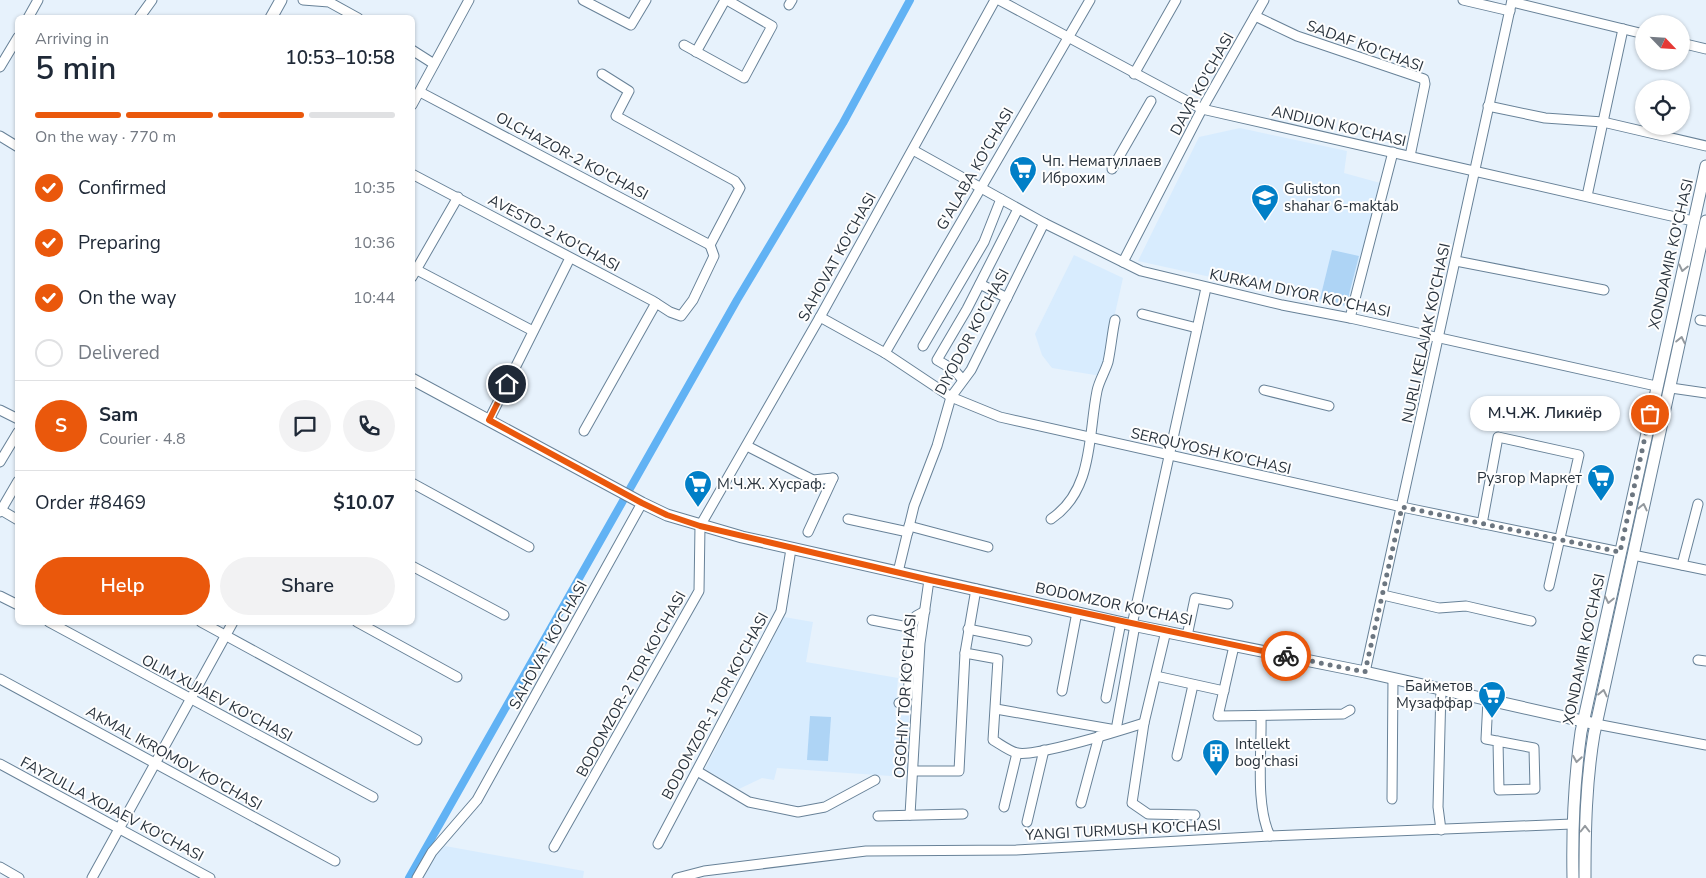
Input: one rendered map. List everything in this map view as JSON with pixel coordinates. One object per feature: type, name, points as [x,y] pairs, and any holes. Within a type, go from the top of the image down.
[{"type":"main road","points":[[273,15],[281,0]]},
{"type":"main road","name":"XONDAMIR KO'CHASI","points":[[1573,878],[1572,824],[1575,771],[1584,721],[1656,386],[1706,166]]},
{"type":"main road","name":"XONDAMIR KO'CHASI","points":[[1585,878],[1587,783],[1596,724],[1706,222]]},
{"type":"main road","points":[[415,381],[489,420]]},
{"type":"main road","name":"KURKAM DIYOR KO'CHASI","points":[[1656,386],[1670,388]]},
{"type":"main road","name":"BODOMZOR KO'CHASI","points":[[489,420],[639,501],[667,515],[700,526],[1129,624],[1365,672],[1596,724]]},
{"type":"street","points":[[30,15],[38,0]]},
{"type":"street","points":[[141,15],[152,0]]},
{"type":"street","points":[[303,0],[330,2],[353,15]]},
{"type":"street","points":[[415,101],[469,0]]},
{"type":"street","points":[[583,0],[631,26],[646,0]]},
{"type":"street","points":[[684,45],[696,52],[744,78],[772,26],[726,0],[696,52]]},
{"type":"street","name":"SAHOVAT KO'CHASI","points":[[700,526],[820,317],[995,0]]},
{"type":"street","name":"ANDIJON KO'CHASI","points":[[999,0],[1202,109],[1694,221]]},
{"type":"street","name":"G'ALABA KO'CHASI","points":[[885,353],[1090,0]]},
{"type":"street","points":[[1134,74],[1176,0]]},
{"type":"street","name":"DAVR KO'CHASI","points":[[1123,262],[1202,109],[1264,0]]},
{"type":"street","points":[[1463,0],[1511,4],[1635,32]]},
{"type":"street","name":"NURLI KELAJAK KO'CHASI","points":[[1365,672],[1511,4]]},
{"type":"street","name":"SADAF KO'CHASI","points":[[1255,16],[1297,36],[1424,79],[1425,84],[1410,156]]},
{"type":"street","points":[[1586,196],[1624,29]]},
{"type":"street","points":[[0,67],[15,41]]},
{"type":"street","points":[[1690,45],[1706,49]]},
{"type":"street","points":[[415,52],[434,64]]},
{"type":"street","points":[[602,74],[629,90],[616,116],[735,181],[740,188],[710,245]]},
{"type":"street","name":"OLCHAZOR-2 KO'CHASI","points":[[420,92],[710,245]]},
{"type":"street","points":[[1112,169],[1150,101]]},
{"type":"street","points":[[1488,106],[1545,118],[1603,122],[1706,146]]},
{"type":"street","points":[[0,136],[15,145]]},
{"type":"street","name":"KURKAM DIYOR KO'CHASI","points":[[913,150],[1044,223],[1141,271],[1206,288],[1656,386]]},
{"type":"street","points":[[1350,318],[1393,152]]},
{"type":"street","name":"AVESTO-2 KO'CHASI","points":[[415,176],[670,312],[681,316],[693,300],[714,256],[710,245]]},
{"type":"street","points":[[458,197],[415,274],[533,331]]},
{"type":"street","points":[[923,346],[984,242],[1001,199]]},
{"type":"street","points":[[963,380],[954,370],[937,360],[980,284],[1018,209]]},
{"type":"street","name":"DIYODOR KO'CHASI","points":[[898,572],[909,529],[951,397],[971,370],[1044,223]]},
{"type":"street","points":[[489,420],[570,258]]},
{"type":"street","points":[[1456,261],[1604,290]]},
{"type":"street","points":[[980,284],[1007,298]]},
{"type":"street","points":[[1106,698],[1129,624],[1170,456],[1206,288]]},
{"type":"street","points":[[584,431],[656,303]]},
{"type":"street","points":[[1142,314],[1197,328]]},
{"type":"street","name":"SERQUYOSH KO'CHASI","points":[[820,317],[885,353],[951,397],[1000,417],[1402,507],[1620,552]]},
{"type":"street","points":[[1051,519],[1067,504],[1085,473],[1092,438],[1097,390],[1107,363],[1115,320]]},
{"type":"street","name":"KURKAM DIYOR KO'CHASI","points":[[1670,388],[1706,393]]},
{"type":"street","points":[[1264,390],[1329,406]]},
{"type":"street","points":[[0,410],[15,418]]},
{"type":"street","points":[[0,462],[15,437]]},
{"type":"street","points":[[1482,524],[1498,437],[1578,456],[1549,586]]},
{"type":"street","points":[[747,446],[812,480],[833,478],[808,532]]},
{"type":"street","points":[[415,485],[529,546]]},
{"type":"street","points":[[15,486],[0,511],[15,518]]},
{"type":"street","name":"SAHOVAT KO'CHASI","points":[[417,878],[432,852],[477,800],[639,501]]},
{"type":"street","points":[[1682,565],[1698,504]]},
{"type":"street","points":[[848,519],[909,529],[988,547]]},
{"type":"street","name":"BODOMZOR-2 TOR KO'CHASI","points":[[554,847],[699,591],[700,526]]},
{"type":"street","name":"BODOMZOR-1 TOR KO'CHASI","points":[[658,844],[781,611],[791,548]]},
{"type":"street","points":[[1632,555],[1706,570]]},
{"type":"street","points":[[415,568],[504,615]]},
{"type":"street","name":"OGOHIY TOR KO'CHASI","points":[[910,815],[920,643],[930,580]]},
{"type":"street","points":[[914,771],[959,771],[965,653],[976,590]]},
{"type":"street","points":[[1383,595],[1439,608],[1466,606],[1531,621]]},
{"type":"street","points":[[0,596],[15,604]]},
{"type":"street","points":[[1187,636],[1195,598],[1228,604]]},
{"type":"street","points":[[899,703],[905,701],[908,696],[913,628],[916,616],[925,611]]},
{"type":"street","points":[[1062,691],[1077,612]]},
{"type":"street","points":[[872,620],[913,628]]},
{"type":"street","points":[[1118,731],[1129,624]]},
{"type":"street","name":"OLIM XUJAEV KO'CHASI","points":[[54,625],[190,700],[373,796]]},
{"type":"street","points":[[206,625],[417,740]]},
{"type":"street","points":[[92,878],[231,625]]},
{"type":"street","points":[[362,625],[457,677]]},
{"type":"street","points":[[968,629],[1027,642]]},
{"type":"street","points":[[1166,631],[1144,722],[1132,803],[1148,814],[1195,815]]},
{"type":"street","points":[[1234,646],[1218,716],[1262,717],[1343,714],[1350,710]]},
{"type":"street","points":[[965,653],[998,659],[993,740],[1017,753],[1044,750],[1118,731],[1144,722]]},
{"type":"street","points":[[1156,676],[1224,690]]},
{"type":"street","name":"AKMAL IKROMOV KO'CHASI","points":[[0,679],[335,861]]},
{"type":"street","points":[[1392,799],[1393,679]]},
{"type":"street","points":[[1177,756],[1193,685]]},
{"type":"street","points":[[1441,690],[1438,807],[1442,830]]},
{"type":"street","points":[[1488,700],[1486,739],[1498,741],[1534,748],[1535,789],[1499,790],[1498,741]]},
{"type":"street","points":[[996,710],[1118,731]]},
{"type":"street","points":[[1262,717],[1262,806],[1265,826],[1270,836]]},
{"type":"street","points":[[1596,724],[1706,745]]},
{"type":"street","points":[[1081,803],[1099,736]]},
{"type":"street","points":[[1027,822],[1044,750]]},
{"type":"street","points":[[1004,807],[1017,753]]},
{"type":"street","name":"FAYZULLA XOJAEV KO'CHASI","points":[[0,764],[210,878]]},
{"type":"street","points":[[697,771],[749,802],[798,812],[825,808],[875,780]]},
{"type":"street","points":[[878,816],[963,814]]},
{"type":"street","name":"YANGI TURMUSH KO'CHASI","points":[[677,878],[704,871],[866,851],[1016,850],[1270,836],[1572,824]]},
{"type":"street","points":[[0,867],[18,878]]},
{"type":"shaded area","name":"Guliston shahar 6-maktab","points":[[1240,128],[1347,151],[1344,173],[1384,184],[1351,308],[1138,261],[1199,137]]},
{"type":"shaded area","points":[[1332,250],[1359,256],[1346,306],[1320,299]]},
{"type":"shaded area","points":[[1074,255],[1123,278],[1101,376],[1052,368],[1042,355],[1035,334]]},
{"type":"shaded area","points":[[784,617],[813,622],[806,662],[898,678],[895,715],[909,716],[905,777],[777,768],[774,780],[762,778],[739,789],[705,769]]},
{"type":"shaded area","points":[[810,716],[831,717],[828,761],[807,760]]},
{"type":"shaded area","points":[[445,846],[584,871],[583,878],[420,878],[431,858]]},
{"type":"waterway","points":[[409,878],[737,300],[843,123],[910,0]]},
{"type":"way so far","points":[[1286,656],[1365,672],[1402,507],[1620,552],[1650,414]]},
{"type":"place","name":"Чп. Нематуллаев Иброхим","points":[[1023,194]]},
{"type":"place","name":"Guliston shahar 6-maktab","points":[[1265,222]]},
{"type":"place","name":"М.Ч.Ж. Ликиёр","points":[[1650,414]]},
{"type":"place","name":"Рузгор Маркет","points":[[1601,502]]},
{"type":"place","name":"М.Ч.Ж. Хусраф.","points":[[698,508]]},
{"type":"place","name":"Байметов Музаффар","points":[[1492,719]]},
{"type":"place","name":"Intellekt bog'chasi","points":[[1216,777]]},
{"type":"route","points":[[507,384],[489,420],[667,515],[700,526],[775,545],[1286,656]]}]
